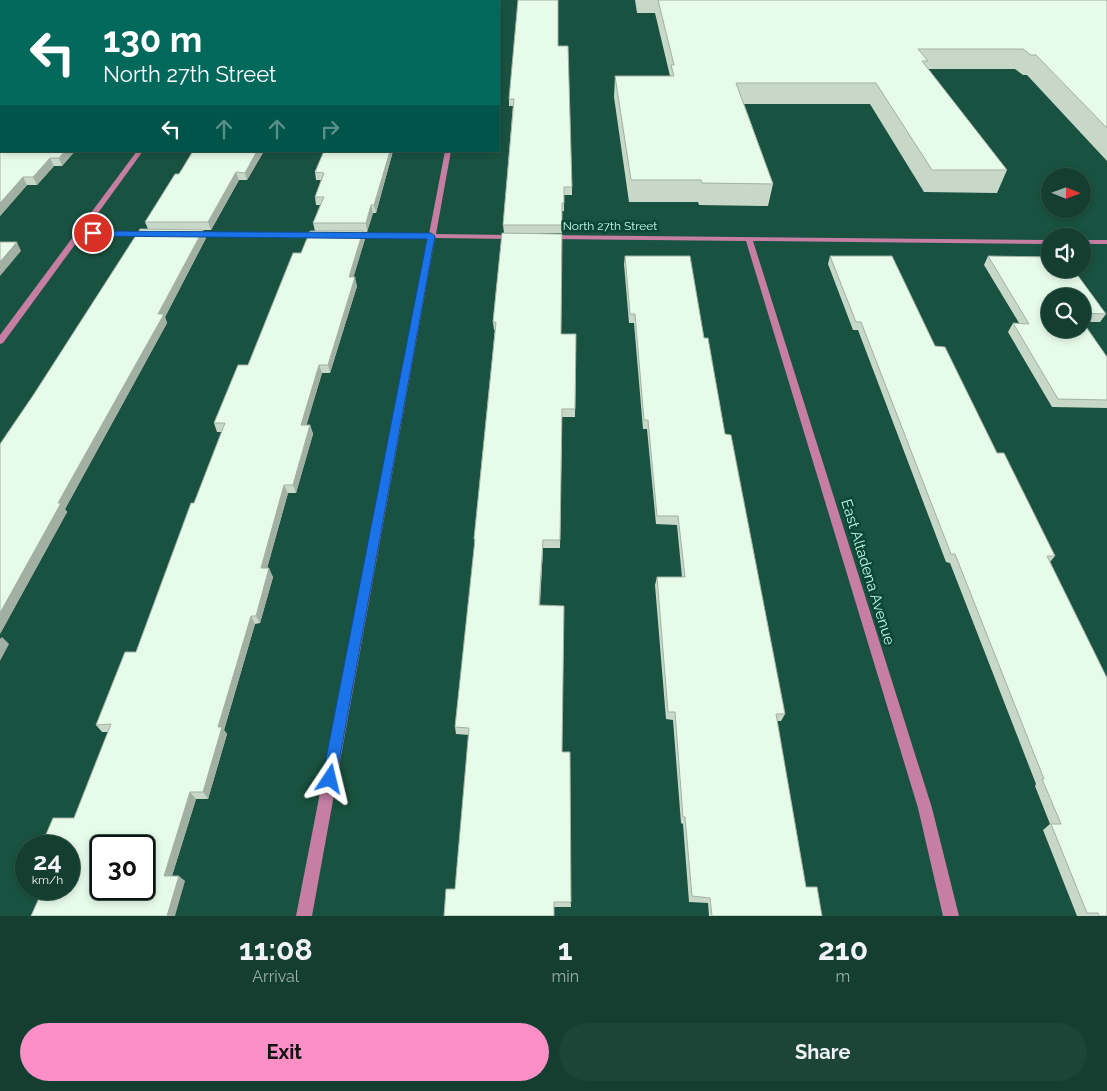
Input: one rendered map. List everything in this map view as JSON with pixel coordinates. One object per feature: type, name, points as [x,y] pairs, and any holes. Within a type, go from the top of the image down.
[{"type":"street","points":[[0,341],[139,152]]},
{"type":"street","points":[[304,916],[448,152]]},
{"type":"street","points":[[79,233],[155,234]]},
{"type":"street","points":[[184,234],[330,235]]},
{"type":"street","points":[[339,235],[520,237]]},
{"type":"street","name":"North 27th Street","points":[[540,237],[1041,242]]},
{"type":"street","name":"East Altadena Avenue","points":[[749,239],[925,808],[951,916]]},
{"type":"street","points":[[1091,242],[1107,242]]},
{"type":"building","points":[[518,0],[558,0],[558,46],[568,46],[572,187],[564,187],[562,225],[503,225],[514,99],[509,99]]},
{"type":"building","points":[[658,0],[1107,0],[1107,128],[1036,55],[1031,55],[1023,49],[918,49],[928,61],[922,61],[1007,170],[932,170],[876,83],[736,83],[773,184],[702,183],[701,180],[631,180],[615,76],[674,76],[671,65],[674,65]]},
{"type":"building","points":[[0,152],[64,152],[59,158],[50,158],[33,177],[23,177],[0,203]]},
{"type":"building","points":[[192,152],[256,152],[245,173],[236,172],[208,222],[145,222],[175,174],[179,174]]},
{"type":"building","points":[[324,152],[390,152],[374,205],[371,205],[366,223],[313,223],[324,197],[315,197],[324,173],[315,172]]},
{"type":"building","points":[[140,229],[203,230],[158,314],[164,314],[58,503],[61,503],[0,613],[0,444]]},
{"type":"building","points":[[310,231],[363,231],[349,277],[355,277],[328,365],[319,365],[301,425],[310,425],[293,485],[284,485],[261,568],[269,568],[256,616],[251,616],[218,727],[222,727],[203,792],[190,792],[164,876],[179,876],[167,916],[31,916],[38,900],[80,900],[80,835],[46,835],[53,818],[74,818],[111,724],[96,725],[125,652],[136,652],[191,503],[194,503],[225,423],[214,423],[238,365],[248,365],[293,253],[301,253]]},
{"type":"building","points":[[502,233],[562,234],[561,334],[576,334],[575,409],[562,409],[560,540],[543,540],[539,605],[564,606],[562,752],[570,752],[571,902],[554,902],[554,916],[444,916],[446,889],[455,889],[469,728],[455,727],[496,322],[493,322]]},
{"type":"building","points":[[0,242],[17,242],[0,262]]},
{"type":"building","points":[[625,256],[690,256],[704,338],[708,338],[725,434],[731,435],[785,714],[776,714],[806,887],[817,887],[822,916],[712,916],[710,898],[692,896],[685,817],[683,817],[675,712],[668,712],[657,577],[685,577],[678,516],[657,516],[648,420],[644,420],[635,314],[630,314]]},
{"type":"building","points":[[830,256],[892,256],[935,346],[945,347],[997,453],[1004,453],[1055,556],[1047,556],[1107,678],[1107,916],[1099,916],[1098,913],[1087,913],[1051,824],[1061,824],[1042,779],[1044,779],[955,554],[951,554],[861,322],[856,322]]},
{"type":"building","points":[[988,256],[1041,257],[1041,278],[1080,278],[1087,288],[1041,288],[1041,338],[1091,338],[1091,334],[1107,357],[1107,400],[1058,399],[1013,323],[1029,324]]},
{"type":"building","points":[[1091,294],[1106,314],[1091,313]]},
{"type":"route","points":[[93,233],[431,236],[330,779]]}]
